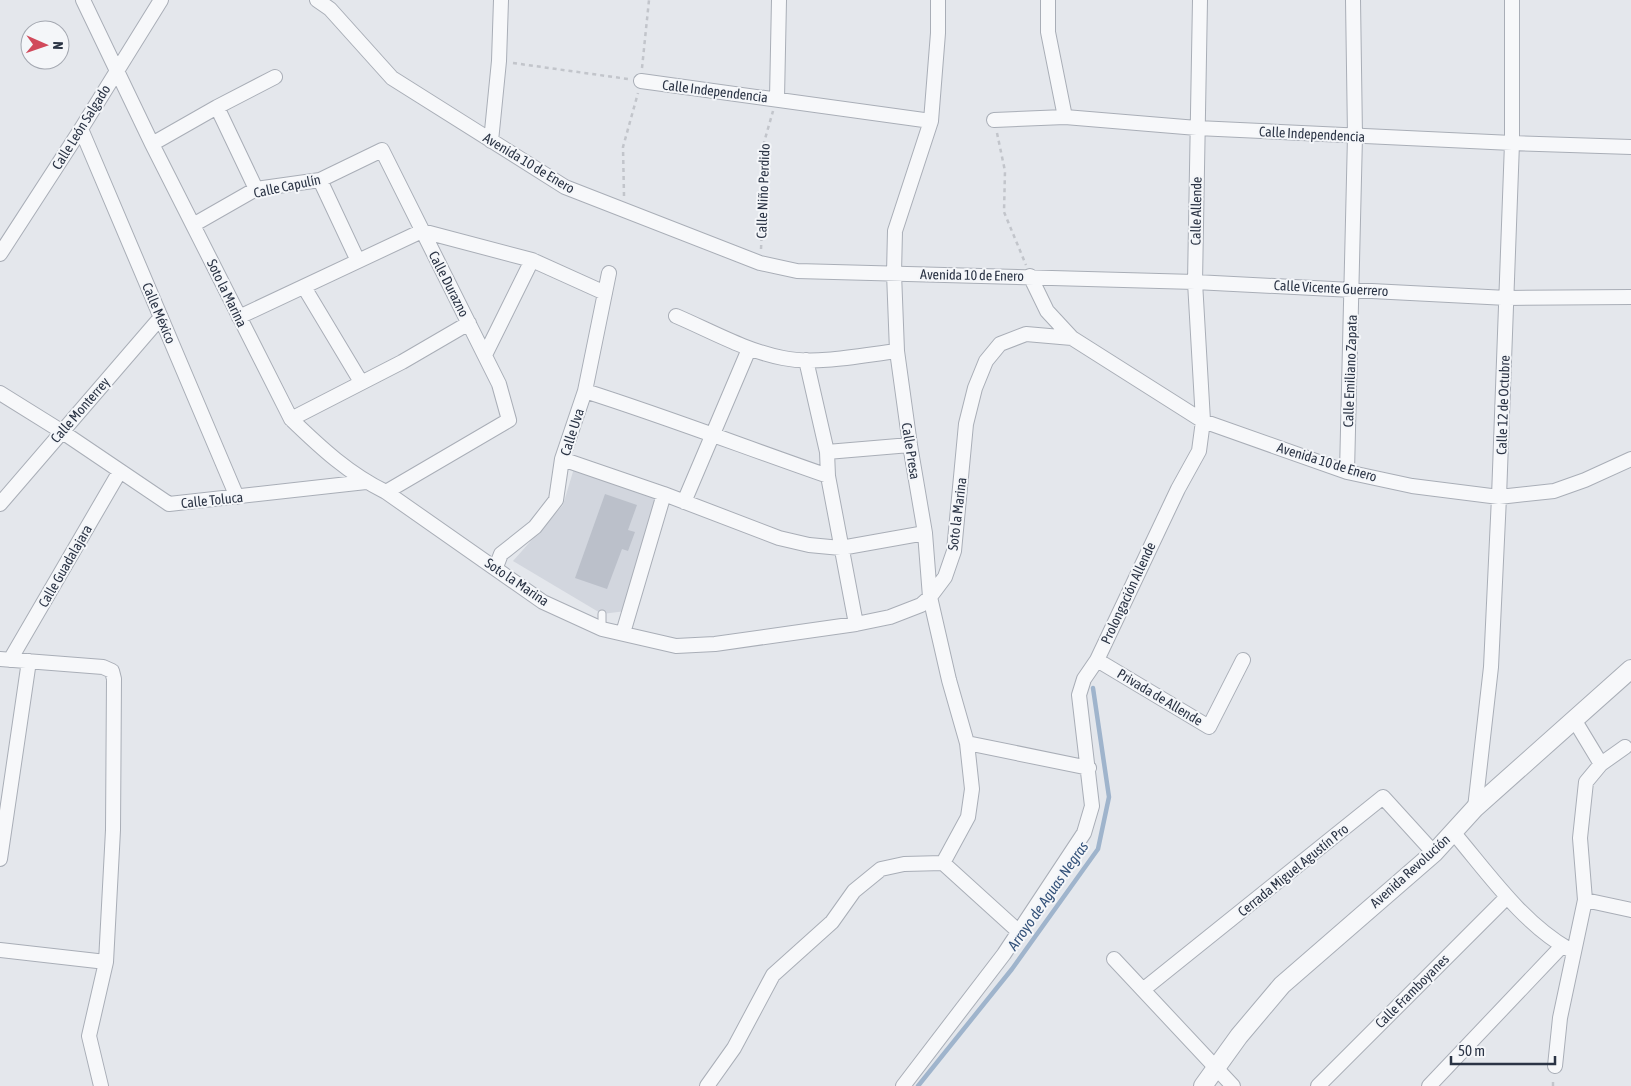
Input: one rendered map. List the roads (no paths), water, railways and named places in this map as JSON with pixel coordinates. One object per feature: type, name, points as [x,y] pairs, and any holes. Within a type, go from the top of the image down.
[{"type":"street","name":"Soto la Marina","points":[[83,0],[152,144],[291,419],[327,454],[366,482],[386,492],[543,602],[602,621],[623,633],[676,646],[716,644],[856,624],[890,617],[921,605],[930,597],[945,577],[954,551],[966,424],[986,361],[1000,344],[1026,334],[1072,338]]},
{"type":"street","name":"Calle León Salgado","points":[[0,254],[161,0]]},
{"type":"street","name":"Avenida 10 de Enero","points":[[317,0],[330,10],[392,78],[565,187],[760,263],[798,271],[1030,276],[1047,310],[1072,338],[1203,421],[1347,472],[1412,486],[1499,497],[1554,491],[1631,459]]},
{"type":"street","points":[[491,141],[499,60],[501,0]]},
{"type":"street","points":[[777,98],[780,0]]},
{"type":"street","name":"Calle Presa","points":[[938,0],[938,33],[931,121],[895,232],[894,273],[898,351],[910,445],[925,533],[930,597],[949,680],[967,743],[972,789],[968,817],[943,863]]},
{"type":"street","points":[[1048,0],[1048,32],[1065,117]]},
{"type":"street","name":"Calle Allende","points":[[1200,0],[1195,282],[1203,421]]},
{"type":"street","name":"Calle Emiliano Zapata","points":[[1347,472],[1353,289],[1354,0]]},
{"type":"street","name":"Calle 12 de Octubre","points":[[1475,808],[1491,666],[1499,497],[1512,143],[1512,0]]},
{"type":"street","points":[[152,144],[275,77]]},
{"type":"street","name":"Calle Independencia","points":[[641,81],[777,98],[851,111],[931,121]]},
{"type":"street","points":[[217,107],[256,189]]},
{"type":"street","name":"Calle Independencia","points":[[994,120],[1034,120],[1065,117],[1197,128],[1631,147]]},
{"type":"street","name":"Calle México","points":[[81,129],[237,497]]},
{"type":"street","name":"Calle Capulín","points":[[194,225],[256,189],[320,180],[382,150]]},
{"type":"street","name":"Calle Durazno","points":[[382,150],[499,384],[509,420],[386,492]]},
{"type":"street","points":[[320,180],[358,261]]},
{"type":"street","points":[[239,317],[422,231],[532,260],[605,293]]},
{"type":"street","points":[[484,355],[532,260]]},
{"type":"street","name":"Calle Uva","points":[[496,568],[501,554],[535,527],[556,500],[562,459],[585,391],[609,273]]},
{"type":"street","name":"Calle Vicente Guerrero","points":[[1030,276],[1353,289],[1507,298],[1631,297]]},
{"type":"street","points":[[304,287],[361,382]]},
{"type":"street","points":[[676,316],[749,348],[783,358],[806,360],[898,351]]},
{"type":"street","name":"Calle Monterrey","points":[[0,504],[161,317]]},
{"type":"street","points":[[291,419],[402,362],[469,323]]},
{"type":"street","points":[[684,502],[749,348]]},
{"type":"street","points":[[806,360],[828,452],[828,476],[856,624]]},
{"type":"street","points":[[585,391],[676,420],[712,436],[828,476]]},
{"type":"street","name":"Calle Toluca","points":[[0,393],[61,431],[169,504],[366,482]]},
{"type":"street","name":"Prolongación Allende","points":[[903,1086],[1004,954],[1084,834],[1092,806],[1078,695],[1084,679],[1097,660],[1178,488],[1199,451],[1203,421]]},
{"type":"street","points":[[828,452],[910,445]]},
{"type":"street","points":[[562,459],[664,494],[779,538],[809,545],[841,548],[925,533]]},
{"type":"street","name":"Calle Guadalajara","points":[[5,660],[120,471]]},
{"type":"street","points":[[623,633],[664,494]]},
{"type":"street","points":[[5,660],[103,666],[112,671],[114,679],[113,830],[106,962],[89,1036],[101,1086]]},
{"type":"street","name":"Privada de Allende","points":[[1097,660],[1210,727],[1243,660]]},
{"type":"street","points":[[0,859],[29,661]]},
{"type":"street","name":"Avenida Revolución","points":[[1203,1086],[1239,1036],[1282,985],[1434,853],[1475,808],[1631,670]]},
{"type":"street","points":[[1575,721],[1601,764]]},
{"type":"street","points":[[967,743],[1088,768]]},
{"type":"street","points":[[1555,1066],[1568,949],[1585,900],[1580,838],[1586,782],[1601,764],[1625,747]]},
{"type":"street","name":"Cerrada Miguel Agustín Pro","points":[[1144,989],[1383,797],[1434,853]]},
{"type":"street","points":[[1454,832],[1506,897],[1568,949]]},
{"type":"street","points":[[706,1086],[734,1048],[773,975],[832,922],[854,891],[881,869],[904,864],[943,863],[1018,932]]},
{"type":"street","name":"Calle Framboyanes","points":[[1318,1086],[1506,897]]},
{"type":"street","points":[[1585,900],[1631,910]]},
{"type":"street","points":[[1429,1086],[1568,949]]},
{"type":"street","points":[[0,950],[106,962]]},
{"type":"street","points":[[1114,959],[1233,1086]]},
{"type":"waterway","name":"Arroyo de Aguas Negras","points":[[918,1086],[1012,969],[1098,849],[1109,797],[1093,688]]}]
